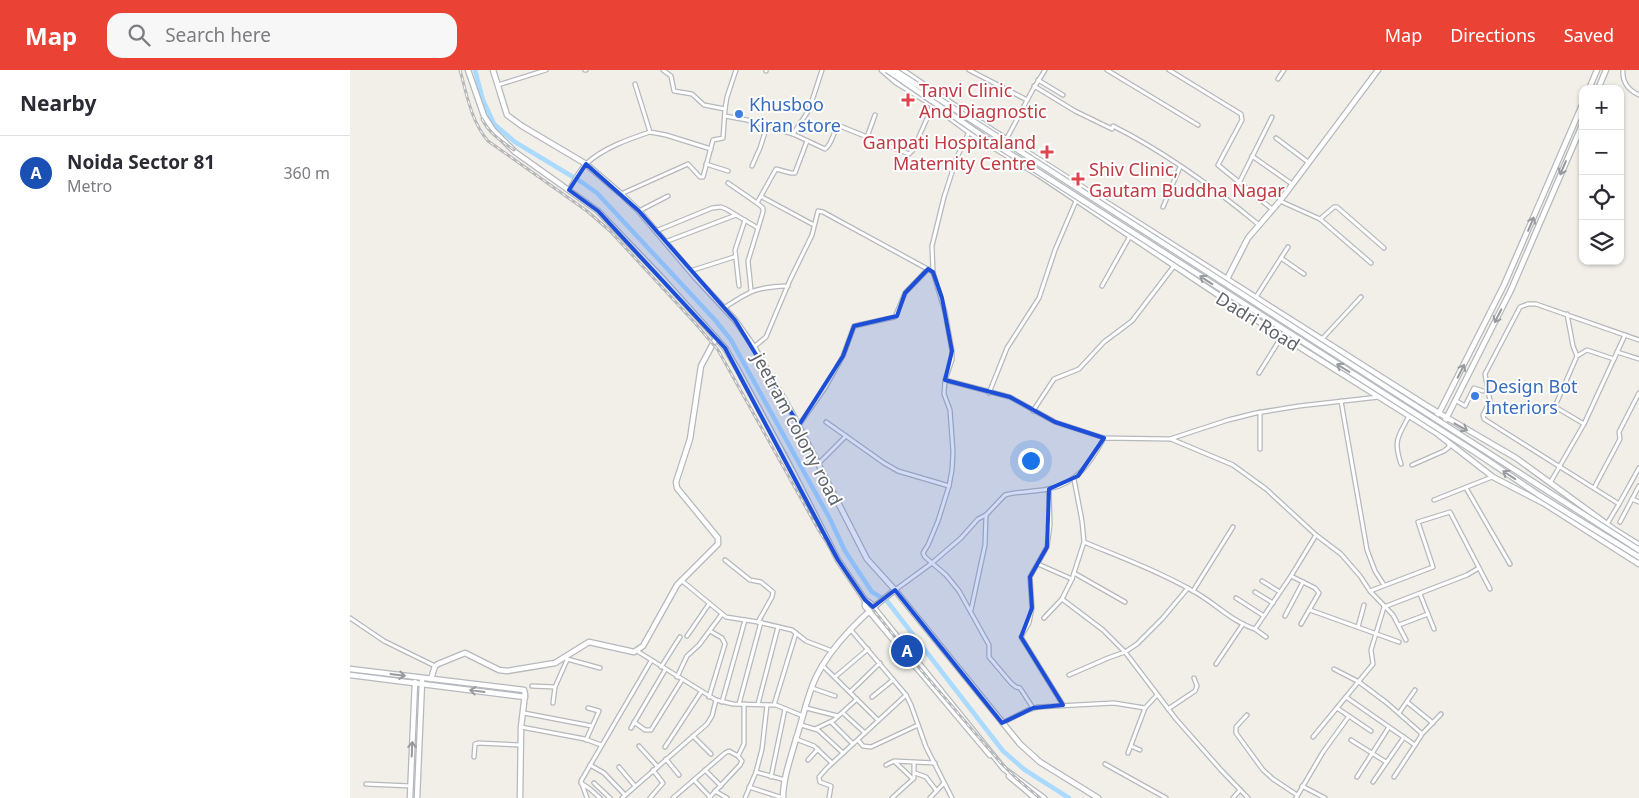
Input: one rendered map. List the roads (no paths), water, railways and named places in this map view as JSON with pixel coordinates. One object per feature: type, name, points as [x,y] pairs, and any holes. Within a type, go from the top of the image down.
[{"type":"street","points":[[468,70],[484,116],[493,130],[515,152],[570,188],[598,211],[716,338],[738,370],[838,560],[865,600],[873,607],[1004,769],[1042,797]]},
{"type":"street","name":"jeetram colony road","points":[[493,70],[507,115],[586,164],[621,194],[639,211],[735,320],[754,347],[798,425],[867,559],[895,590],[1020,744],[1040,762],[1098,798]]},
{"type":"street","points":[[498,85],[546,70]]},
{"type":"street","points":[[663,70],[671,76],[674,91],[692,94],[704,105],[711,108],[725,109]]},
{"type":"street","points":[[621,194],[688,164],[702,178],[713,140],[723,138],[727,97],[736,70]]},
{"type":"street","points":[[793,134],[808,110],[822,70]]},
{"type":"street","name":"Dadri Road","points":[[882,70],[903,88],[933,106],[969,132],[1039,175],[1174,266],[1435,432],[1493,477],[1545,504],[1639,564]]},
{"type":"street","points":[[887,70],[984,137],[1539,495],[1639,557]]},
{"type":"street","points":[[894,70],[1639,550]]},
{"type":"street","points":[[896,82],[903,70]]},
{"type":"street","points":[[903,70],[903,88]]},
{"type":"street","name":"Dadri Road","points":[[903,70],[1321,340],[1446,419],[1516,458],[1639,545]]},
{"type":"street","points":[[969,70],[1027,100]]},
{"type":"street","points":[[1007,138],[1034,86],[1045,70]]},
{"type":"street","points":[[1108,70],[1198,125]]},
{"type":"street","points":[[1169,70],[1243,116],[1218,163],[1220,167],[1272,209]]},
{"type":"street","points":[[1278,79],[1284,70]]},
{"type":"street","points":[[1227,279],[1248,238],[1258,224],[1280,201],[1378,70]]},
{"type":"street","points":[[1591,85],[1597,70]]},
{"type":"street","points":[[1600,85],[1606,70]]},
{"type":"street","points":[[1623,70],[1624,82],[1628,88],[1639,95]]},
{"type":"street","points":[[1038,80],[1063,95]]},
{"type":"street","points":[[635,84],[650,132]]},
{"type":"street","points":[[1034,86],[1075,111],[1112,129],[1113,126],[1142,140],[1221,194],[1258,224]]},
{"type":"street","points":[[725,116],[747,120],[793,134],[823,148],[827,148],[836,129],[840,126],[909,154],[913,150],[933,106]]},
{"type":"street","points":[[1427,428],[1439,414],[1504,285],[1579,113]]},
{"type":"street","points":[[866,137],[875,115]]},
{"type":"street","points":[[1239,183],[1272,117]]},
{"type":"street","points":[[752,166],[767,126]]},
{"type":"street","points":[[1435,432],[1446,419],[1511,290],[1580,130]]},
{"type":"street","points":[[570,188],[586,164],[612,148],[650,132],[711,149]]},
{"type":"street","points":[[969,132],[957,157],[934,233],[932,258],[934,272],[944,305],[952,350],[952,360],[946,380],[944,397],[950,410],[953,452],[952,475],[949,486],[938,521],[923,553],[953,583],[971,611],[989,645],[989,657],[1011,683],[1020,688],[1033,708]]},
{"type":"street","points":[[1276,138],[1308,162]]},
{"type":"street","points":[[757,203],[776,169],[791,174],[795,173],[807,140]]},
{"type":"street","points":[[1252,156],[1292,184]]},
{"type":"street","points":[[706,164],[728,171]]},
{"type":"street","points":[[1163,207],[1180,166]]},
{"type":"street","points":[[728,183],[763,208],[748,261],[751,290]]},
{"type":"street","points":[[639,211],[668,196]]},
{"type":"street","points":[[762,197],[814,225]]},
{"type":"street","points":[[989,393],[1007,348],[1039,298],[1055,250],[1076,201]]},
{"type":"street","points":[[1280,201],[1320,219],[1371,263]]},
{"type":"street","points":[[656,231],[712,208],[721,207],[758,228]]},
{"type":"street","points":[[1320,219],[1334,207],[1337,207],[1384,248]]},
{"type":"street","points":[[754,347],[766,338],[812,235],[818,211],[934,272]]},
{"type":"street","points":[[665,242],[737,215]]},
{"type":"street","points":[[739,286],[734,257],[745,220]]},
{"type":"street","points":[[1102,286],[1130,236]]},
{"type":"street","points":[[1256,297],[1288,247]]},
{"type":"street","points":[[690,271],[734,257]]},
{"type":"street","points":[[1281,258],[1304,274]]},
{"type":"street","points":[[1033,410],[1054,379],[1079,369],[1104,342],[1132,321],[1174,266]]},
{"type":"street","points":[[798,425],[825,388],[848,346],[854,326],[895,317],[905,293],[928,268]]},
{"type":"street","points":[[724,308],[751,290],[770,286],[788,286]]},
{"type":"street","points":[[1321,340],[1361,297]]},
{"type":"street","points":[[1619,504],[1484,418],[1483,415],[1490,401],[1485,374],[1520,307],[1533,303],[1639,340]]},
{"type":"street","points":[[1567,314],[1573,346],[1578,356]]},
{"type":"street","points":[[1259,373],[1282,335]]},
{"type":"street","points":[[1550,483],[1584,424],[1625,335]]},
{"type":"street","points":[[637,651],[643,646],[681,580],[717,547],[719,541],[677,488],[676,482],[690,439],[701,366],[716,338]]},
{"type":"street","points":[[1584,424],[1557,408],[1556,404],[1578,356],[1587,350],[1614,360]]},
{"type":"street","points":[[1617,352],[1639,359]]},
{"type":"street","points":[[946,380],[989,393],[1010,397],[1055,422],[1104,438],[1170,439],[1233,418],[1260,412],[1380,397]]},
{"type":"street","points":[[1455,400],[1465,406],[1474,388],[1483,391]]},
{"type":"street","points":[[1594,488],[1620,439],[1619,432],[1639,393]]},
{"type":"street","points":[[1341,401],[1367,550],[1375,571],[1384,585]]},
{"type":"street","points":[[1260,412],[1260,449]]},
{"type":"street","points":[[1401,464],[1396,442],[1409,416]]},
{"type":"street","points":[[826,422],[898,471],[949,486]]},
{"type":"street","points":[[818,464],[846,436]]},
{"type":"street","points":[[750,787],[783,798],[796,739],[816,678],[833,652],[873,607],[961,538],[978,519],[986,515],[1005,495],[1050,489],[1074,479],[1094,457],[1104,438]]},
{"type":"street","points":[[1170,439],[1227,462],[1243,471],[1266,489],[1316,535],[1341,554],[1392,615],[1406,640]]},
{"type":"street","points":[[1412,466],[1444,451],[1450,447],[1450,442]]},
{"type":"street","points":[[1607,524],[1639,468]]},
{"type":"street","points":[[1434,500],[1493,477]]},
{"type":"street","points":[[1044,618],[1062,599],[1072,579],[1084,542],[1074,479]]},
{"type":"street","points":[[1620,522],[1639,486]]},
{"type":"street","points":[[1466,488],[1510,564]]},
{"type":"street","points":[[1050,489],[1047,547],[1030,577],[1032,608],[1029,623],[1021,637],[1063,705]]},
{"type":"street","points":[[1632,499],[1639,502]]},
{"type":"street","points":[[1370,591],[1433,567],[1418,522],[1450,512],[1490,589]]},
{"type":"street","points":[[971,611],[985,544],[986,515]]},
{"type":"street","points":[[1193,591],[1233,527]]},
{"type":"street","points":[[1255,629],[1316,535]]},
{"type":"street","points":[[1084,542],[1188,588],[1266,637]]},
{"type":"street","points":[[725,560],[750,580],[761,582],[772,592],[772,597],[759,622],[739,704]]},
{"type":"street","points":[[1038,564],[1072,579]]},
{"type":"street","points":[[1384,607],[1467,575],[1479,568]]},
{"type":"street","points":[[1074,573],[1125,602]]},
{"type":"street","points":[[1291,576],[1316,588],[1319,593],[1301,624]]},
{"type":"street","points":[[681,580],[709,604],[730,618],[759,622],[792,630],[806,641],[833,652]]},
{"type":"street","points":[[1262,581],[1280,592]]},
{"type":"street","points":[[1285,616],[1303,582]]},
{"type":"street","points":[[1069,674],[1126,652],[1149,634],[1188,588]]},
{"type":"street","points":[[1255,592],[1273,603]]},
{"type":"street","points":[[1420,594],[1434,629]]},
{"type":"street","points":[[1236,598],[1264,616]]},
{"type":"street","points":[[1062,599],[1103,630],[1126,652],[1168,709],[1248,798]]},
{"type":"street","points":[[865,600],[865,606],[869,611],[1000,768],[1035,798]]},
{"type":"street","points":[[687,636],[709,604]]},
{"type":"street","points":[[1358,627],[1364,605]]},
{"type":"street","points":[[1313,736],[1373,664],[1371,653],[1384,607]]},
{"type":"street","points":[[1310,610],[1399,642]]},
{"type":"street","points":[[677,677],[687,656],[699,645],[722,614]]},
{"type":"street","points":[[1399,625],[1428,614]]},
{"type":"street","points":[[350,618],[384,641],[435,666]]},
{"type":"street","points":[[722,702],[745,620]]},
{"type":"street","points":[[1216,664],[1243,624]]},
{"type":"street","points":[[758,704],[778,627]]},
{"type":"street","points":[[851,630],[906,695],[952,798]]},
{"type":"street","points":[[709,697],[725,644],[722,638],[710,631]]},
{"type":"street","points":[[774,705],[796,634]]},
{"type":"street","points":[[661,667],[680,637]]},
{"type":"street","points":[[431,679],[435,666],[465,652],[499,670],[507,671],[555,663],[589,642],[637,651],[716,700],[739,704],[774,705],[803,716]]},
{"type":"street","points":[[835,677],[868,649]]},
{"type":"street","points":[[567,657],[600,668]]},
{"type":"street","points":[[552,703],[555,687],[567,657]]},
{"type":"street","points":[[581,783],[601,745],[651,661]]},
{"type":"street","points":[[850,692],[880,663]]},
{"type":"street","points":[[823,666],[878,720]]},
{"type":"street","points":[[350,669],[521,688],[525,692],[525,697],[521,727],[520,798]]},
{"type":"street","points":[[1334,669],[1359,682],[1399,713],[1422,734]]},
{"type":"street","points":[[631,728],[665,670]]},
{"type":"street","points":[[350,675],[525,697]]},
{"type":"street","points":[[410,798],[415,677]]},
{"type":"street","points":[[417,798],[422,678]]},
{"type":"street","points":[[1168,709],[1195,691],[1194,678]]},
{"type":"street","points":[[634,722],[645,730],[651,730],[682,680]]},
{"type":"street","points":[[872,697],[893,680]]},
{"type":"street","points":[[532,686],[555,687]]},
{"type":"street","points":[[812,688],[835,696]]},
{"type":"street","points":[[1399,713],[1415,690]]},
{"type":"street","points":[[665,747],[701,692]]},
{"type":"street","points":[[829,798],[831,786],[820,782],[819,777],[906,695]]},
{"type":"street","points":[[1128,753],[1145,708],[1157,695]]},
{"type":"street","points":[[1346,697],[1415,746]]},
{"type":"street","points":[[815,729],[831,722],[857,699]]},
{"type":"street","points":[[622,798],[711,720],[716,700]]},
{"type":"street","points":[[1407,702],[1433,723]]},
{"type":"street","points":[[1002,723],[1033,708],[1114,703],[1145,708]]},
{"type":"street","points":[[738,756],[744,744],[744,704]]},
{"type":"street","points":[[745,798],[756,772],[762,749],[767,705]]},
{"type":"street","points":[[586,740],[599,711],[588,708]]},
{"type":"street","points":[[770,777],[784,708]]},
{"type":"street","points":[[806,708],[838,716]]},
{"type":"street","points":[[1337,708],[1371,731]]},
{"type":"street","points":[[843,712],[865,733]]},
{"type":"street","points":[[524,713],[592,726]]},
{"type":"street","points":[[1394,777],[1422,734],[1441,714]]},
{"type":"street","points":[[1247,715],[1236,726],[1236,733],[1263,770],[1297,797],[1323,752],[1349,716]]},
{"type":"street","points":[[831,722],[853,744]]},
{"type":"street","points":[[800,725],[815,729],[823,734],[843,753]]},
{"type":"street","points":[[858,740],[863,746],[871,748],[918,725]]},
{"type":"street","points":[[521,727],[586,740],[601,745]]},
{"type":"street","points":[[1357,777],[1389,727]]},
{"type":"street","points":[[693,736],[711,754]]},
{"type":"street","points":[[1373,782],[1404,737]]},
{"type":"street","points":[[796,739],[818,749],[832,763]]},
{"type":"street","points":[[1352,740],[1386,762]]},
{"type":"street","points":[[474,757],[475,744],[478,743],[521,745]]},
{"type":"street","points":[[640,746],[658,767]]},
{"type":"street","points":[[1131,746],[1140,750]]},
{"type":"street","points":[[808,760],[818,749]]},
{"type":"street","points":[[673,798],[727,751],[738,756],[742,763],[710,797],[694,780]]},
{"type":"street","points":[[666,759],[679,775]]},
{"type":"street","points":[[886,765],[894,761],[935,763]]},
{"type":"street","points":[[894,761],[913,779]]},
{"type":"street","points":[[892,798],[913,779],[915,773],[914,763]]},
{"type":"street","points":[[1105,764],[1166,798]]},
{"type":"street","points":[[590,765],[604,773],[626,795]]},
{"type":"street","points":[[619,767],[635,786]]},
{"type":"street","points":[[650,798],[663,783],[653,770]]},
{"type":"street","points":[[705,770],[721,786]]},
{"type":"street","points":[[756,772],[786,780]]},
{"type":"street","points":[[915,773],[926,777],[936,790]]},
{"type":"street","points":[[581,783],[587,798]]},
{"type":"street","points":[[581,783],[600,798]]},
{"type":"street","points":[[594,783],[610,798]]},
{"type":"street","points":[[930,798],[944,783]]},
{"type":"street","points":[[366,784],[410,786]]},
{"type":"street","points":[[1302,786],[1326,798]]},
{"type":"street","points":[[1233,798],[1240,790]]},
{"type":"street","points":[[715,791],[727,798]]},
{"type":"waterway","points":[[475,70],[483,100],[494,124],[515,142],[597,193],[715,320],[731,340],[830,519],[845,551],[872,592],[887,601],[1003,751],[1025,770],[1069,798]]},
{"type":"railway","points":[[460,70],[467,98],[477,125],[488,141],[587,211],[610,231],[718,350],[818,529],[853,584],[921,670],[1000,762],[1040,798]]},
{"type":"railway","points":[[482,119],[492,133],[514,150]]},
{"type":"place","name":"Tanvi Clinic And Diagnostic","points":[[908,100]]},
{"type":"place","name":"Khusboo Kiran store","points":[[739,114]]},
{"type":"place","name":"Ganpati Hospitaland Maternity Centre","points":[[1047,152]]},
{"type":"place","name":"Shiv Clinic, Gautam Buddha Nagar","points":[[1078,179]]},
{"type":"place","name":"Design Bot Interiors","points":[[1475,396]]},
{"type":"place","name":"Noida Sector 81","points":[[907,651]]}]
